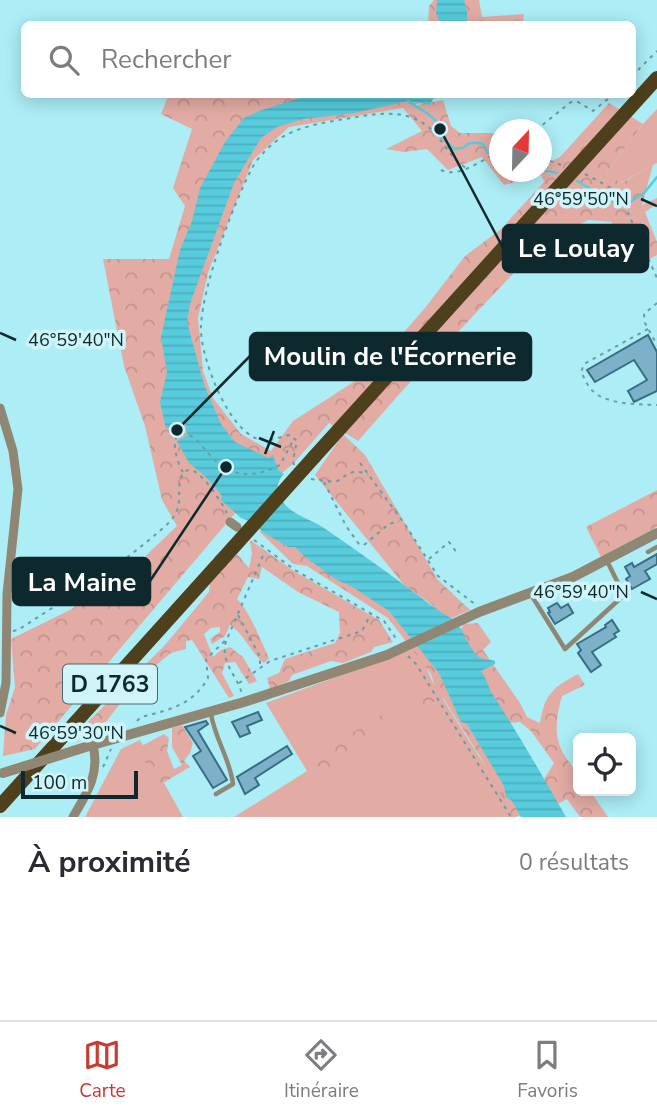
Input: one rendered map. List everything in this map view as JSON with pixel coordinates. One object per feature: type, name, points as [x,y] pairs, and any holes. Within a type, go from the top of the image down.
[{"type":"main road","name":"D 1763","points":[[0,807],[657,78]]},
{"type":"street","points":[[0,408],[13,451],[18,480],[5,631],[6,683],[0,713]]},
{"type":"street","points":[[1,773],[244,702],[403,645],[573,577],[657,533]]},
{"type":"street","points":[[73,817],[93,779],[95,757],[91,746]]},
{"type":"lane","points":[[648,552],[657,547]]},
{"type":"lane","points":[[530,593],[565,649],[624,595],[606,561]]},
{"type":"lane","points":[[211,711],[216,736],[231,769],[233,784],[216,794]]},
{"type":"path","points":[[636,72],[657,51]]},
{"type":"path","points":[[550,119],[571,102],[578,102],[593,111],[609,98]]},
{"type":"path","points":[[296,471],[292,460],[297,441],[294,438],[290,435],[264,440],[250,436],[240,426],[212,378],[201,338],[202,309],[214,264],[256,163],[273,144],[300,129],[389,113],[401,114],[426,125],[466,168]]},
{"type":"path","points":[[441,170],[448,174],[489,157]]},
{"type":"path","points":[[552,162],[565,167]]},
{"type":"path","points":[[582,173],[613,189],[621,197],[657,278]]},
{"type":"path","points":[[657,303],[644,314],[648,329],[657,345]]},
{"type":"path","points":[[648,329],[584,364],[581,372],[591,390],[602,397],[626,403],[657,405]]},
{"type":"path","points":[[184,473],[174,453],[175,443],[179,436],[184,434],[189,435],[221,464],[238,473],[253,476],[281,465],[294,438]]},
{"type":"path","points":[[360,463],[438,576],[470,599],[480,612]]},
{"type":"path","points":[[5,631],[18,630],[117,566],[171,521],[178,507],[180,482],[184,473],[191,470],[197,472],[234,524]]},
{"type":"path","points":[[308,478],[336,482],[350,471],[357,470],[368,474]]},
{"type":"path","points":[[323,481],[346,526],[359,544],[370,541],[389,524],[402,522]]},
{"type":"path","points":[[428,560],[449,542],[457,553]]},
{"type":"path","points":[[244,702],[239,683],[229,670],[225,656],[227,639],[266,550],[295,570],[384,621],[416,664],[511,817]]},
{"type":"path","points":[[239,683],[270,661],[362,631],[371,613]]},
{"type":"path","points":[[238,615],[260,657],[260,668]]},
{"type":"path","points":[[137,733],[135,723],[141,717],[180,706],[200,690],[209,674],[206,659],[227,639]]},
{"type":"path","points":[[102,768],[115,746]]},
{"type":"green space","points":[[434,0],[479,0],[482,17],[524,14],[523,21],[428,21],[429,6]]},
{"type":"green space","points":[[167,98],[435,98],[411,106],[443,100],[451,126],[460,133],[489,133],[489,166],[482,157],[448,170],[427,149],[404,152],[386,149],[422,131],[403,108],[289,127],[253,160],[208,273],[198,318],[203,371],[213,398],[241,434],[271,451],[293,421],[369,372],[425,308],[465,256],[501,229],[544,182],[552,182],[552,161],[560,157],[609,103],[643,124],[606,173],[621,183],[653,165],[642,205],[657,198],[657,204],[645,212],[657,242],[657,255],[643,263],[611,222],[589,220],[545,240],[358,441],[329,423],[293,464],[242,505],[35,749],[3,756],[6,715],[15,687],[11,639],[70,610],[134,567],[177,526],[162,500],[145,426],[124,366],[103,259],[169,259],[185,206],[173,188],[192,129],[161,114]]},
{"type":"green space","points":[[657,109],[657,163],[620,183],[606,173]]},
{"type":"green space","points":[[343,434],[365,455],[438,580],[470,610],[452,618],[443,616],[404,585],[315,475]]},
{"type":"green space","points":[[657,490],[657,527],[601,557],[586,527]]},
{"type":"green space","points":[[264,526],[385,604],[428,650],[524,815],[513,817],[479,755],[443,698],[412,711],[369,736],[332,770],[312,766],[309,756],[434,684],[431,674],[388,618],[307,566],[293,564],[260,532]]},
{"type":"green space","points":[[250,540],[294,571],[379,620],[393,642],[374,647],[371,652],[343,663],[331,661],[292,675],[289,681],[270,689],[267,678],[279,673],[285,659],[335,643],[340,633],[339,612],[298,592],[262,567],[259,579],[248,577],[237,599],[250,618],[269,658],[264,663],[230,625],[225,636],[212,644],[210,639],[220,632],[220,627],[211,628],[204,634],[213,657],[230,647],[243,657],[257,681],[249,684],[235,662],[225,663],[222,673],[234,696],[229,698],[192,640],[186,641],[186,649],[171,653],[139,679],[138,689],[122,702],[101,727],[90,734],[75,735],[165,645],[209,592],[210,583],[237,554],[249,568],[252,554]]},
{"type":"green space","points":[[478,623],[491,642],[483,650],[527,717],[540,723],[547,698],[562,683],[578,674],[585,685],[562,696],[557,717],[558,737],[562,751],[573,768],[573,796],[593,796],[608,817],[580,817],[567,799],[552,807],[541,784],[554,763],[531,731],[520,722],[507,723],[453,643],[464,624]]},
{"type":"green space","points":[[417,647],[434,685],[517,817],[234,817],[307,771],[266,703]]},
{"type":"green space","points":[[182,725],[193,743],[184,761],[190,767],[158,786],[138,748],[164,734],[169,738],[167,751],[174,769],[182,765],[172,747],[172,728]]},
{"type":"green space","points":[[140,740],[183,817],[85,817],[121,749]]},
{"type":"water","points":[[437,0],[464,0],[467,21],[439,21],[436,13]]},
{"type":"water","points":[[300,98],[434,98],[430,105],[408,101],[354,113],[303,119],[277,127],[261,138],[234,183],[190,304],[187,322],[204,384],[221,424],[235,442],[269,458],[273,455],[278,470],[284,474],[278,484],[280,499],[296,514],[324,528],[455,621],[475,653],[481,658],[495,661],[495,664],[481,671],[566,817],[521,817],[512,801],[506,797],[504,786],[467,724],[461,722],[439,673],[389,611],[337,580],[295,547],[288,547],[261,531],[257,524],[241,518],[221,500],[222,496],[205,476],[189,463],[177,441],[187,435],[185,422],[166,429],[160,402],[167,372],[161,337],[180,250],[192,221],[200,188],[225,142],[244,118]]},
{"type":"building","points":[[648,335],[657,352],[657,391],[634,402],[628,391],[647,380],[634,360],[595,382],[587,370]]},
{"type":"building","points":[[657,554],[657,564],[645,571],[650,579],[632,589],[626,579],[630,576],[625,567],[632,563],[634,567]]},
{"type":"building","points":[[557,603],[561,608],[568,604],[573,613],[555,624],[548,608]]},
{"type":"building","points":[[612,620],[619,631],[614,634],[616,637],[592,652],[601,665],[591,672],[578,653],[581,650],[577,644],[606,627]]},
{"type":"building","points":[[258,712],[262,720],[247,726],[250,733],[240,737],[232,722]]},
{"type":"building","points":[[206,721],[208,724],[198,731],[227,780],[213,788],[193,756],[201,751],[185,727]]},
{"type":"building","points":[[287,746],[292,754],[255,778],[259,785],[245,794],[237,777]]},
{"type":"waterway","points":[[408,98],[434,119],[438,124],[439,135],[454,149],[478,143],[483,144],[488,153]]},
{"type":"waterway","points":[[552,172],[557,173]]},
{"type":"waterway","points":[[630,202],[644,193],[657,177]]},
{"type":"waterway","points":[[577,181],[620,206]]},
{"type":"place","name":"Le Loulay","points":[[440,129]]},
{"type":"place","name":"Moulin de l'Écornerie","points":[[177,430]]},
{"type":"place","name":"La Maine","points":[[226,467]]}]
